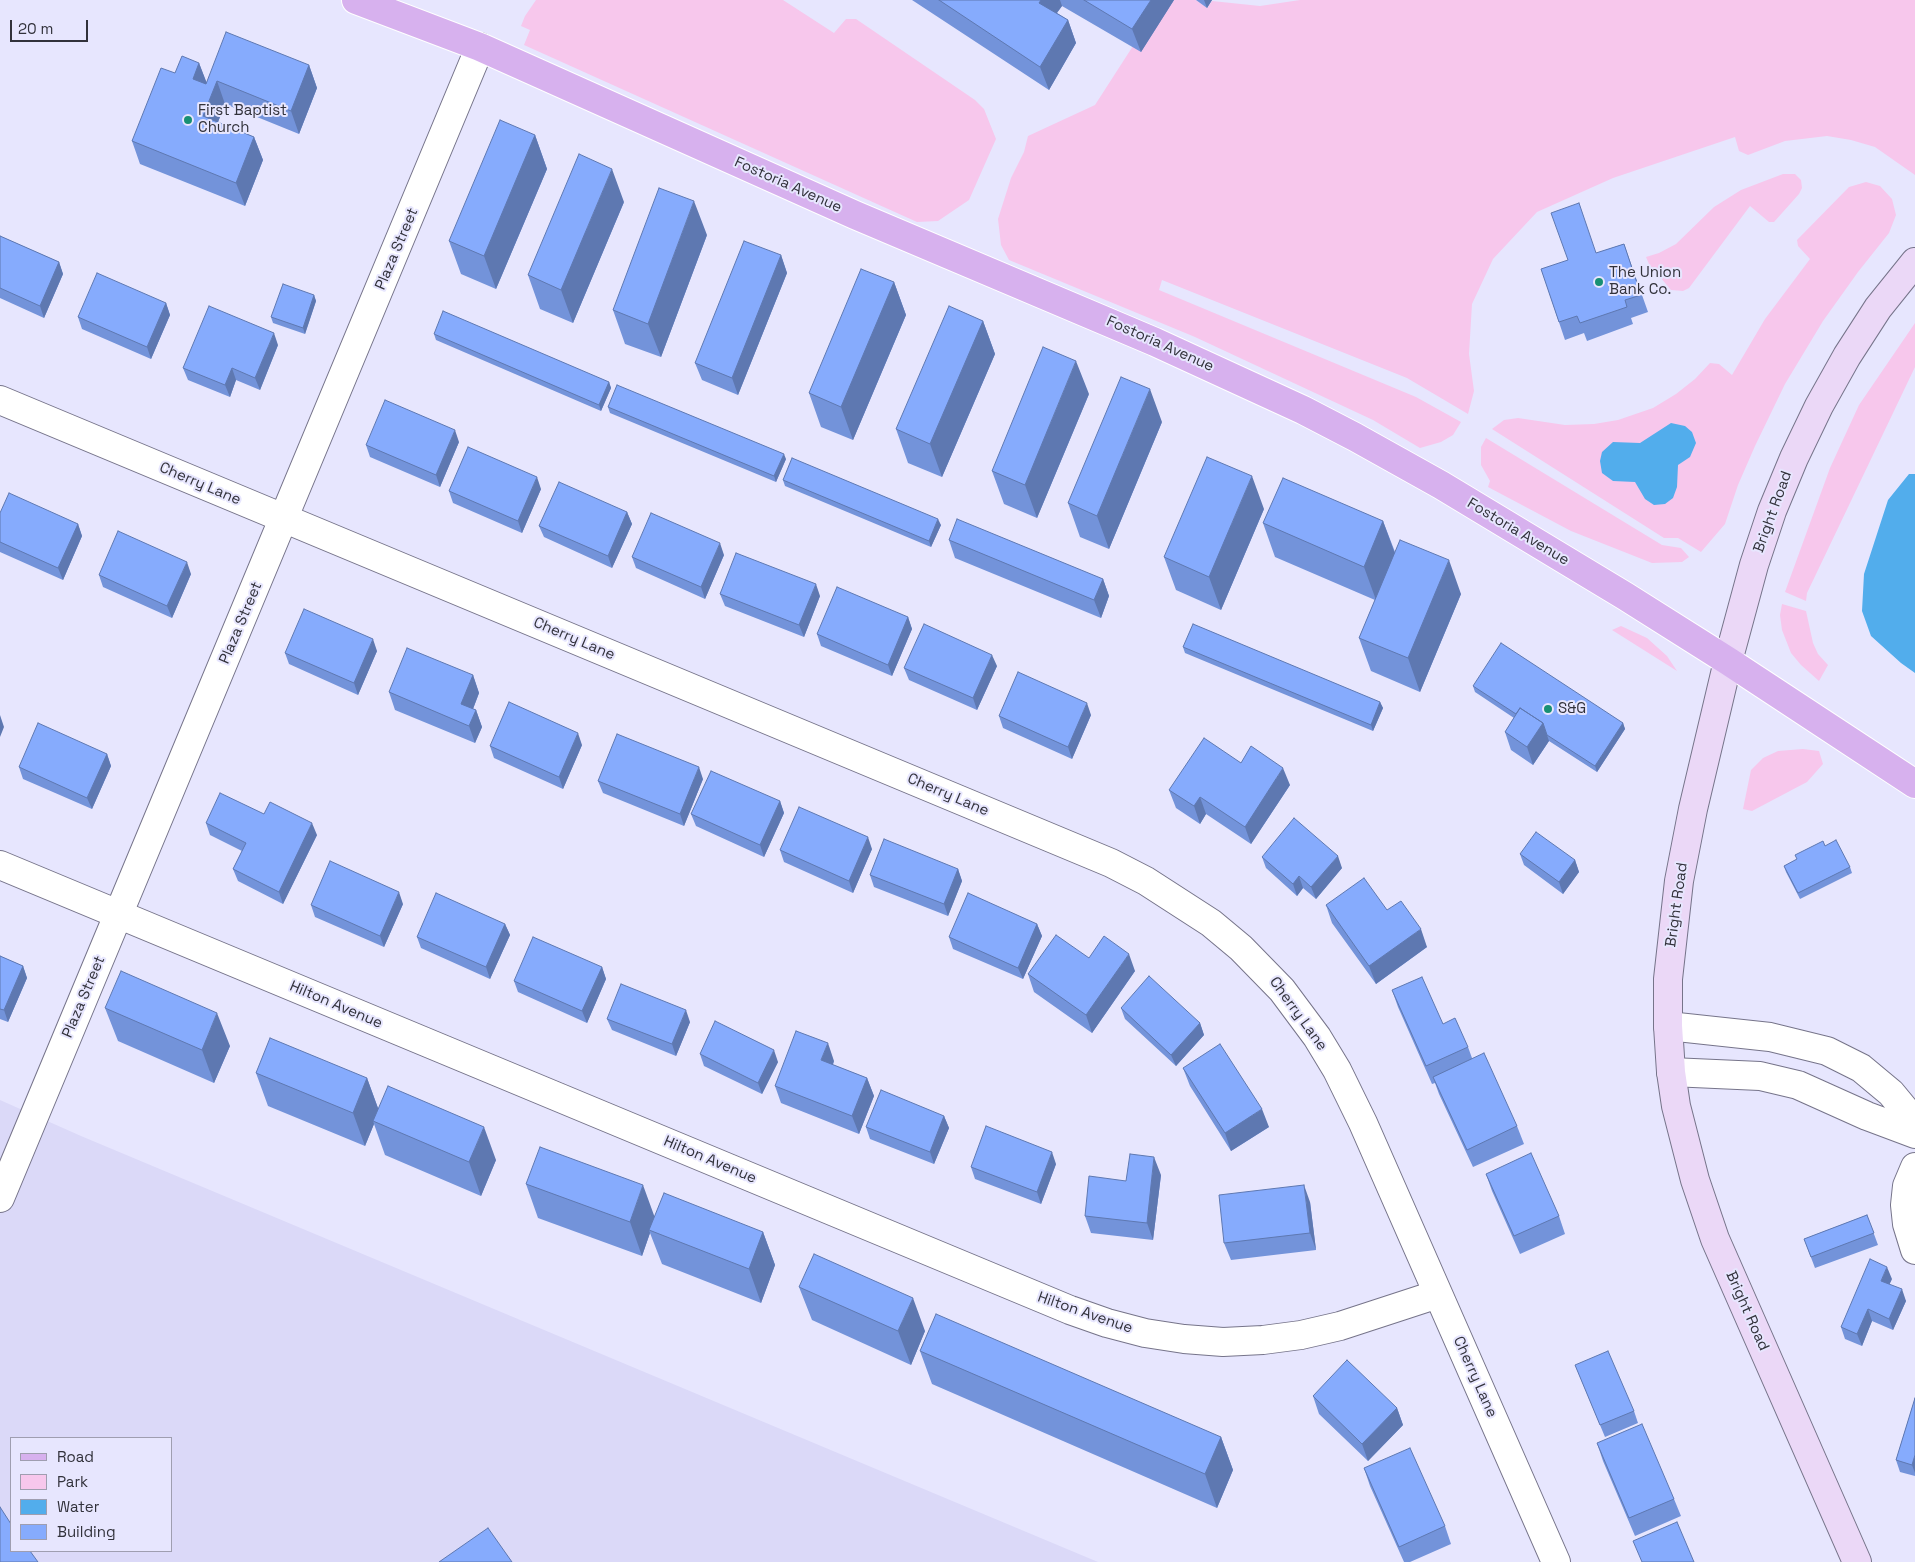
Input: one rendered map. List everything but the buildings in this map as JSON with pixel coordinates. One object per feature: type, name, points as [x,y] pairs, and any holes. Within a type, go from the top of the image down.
[{"type":"main road","name":"Fostoria Avenue","points":[[356,0],[480,47],[855,215],[1147,338],[1303,410],[1440,485],[1625,596],[1915,784]]},
{"type":"main road","name":"Bright Road","points":[[1856,1562],[1715,1239],[1695,1180],[1676,1106],[1671,1072],[1668,1026],[1668,979],[1681,866],[1695,800],[1728,661],[1754,566],[1772,511],[1818,406],[1878,308],[1915,262]]},
{"type":"street","name":"Plaza Street","points":[[0,1198],[480,47]]},
{"type":"street","name":"Cherry Lane","points":[[0,400],[1111,863],[1146,881],[1211,923],[1269,975],[1316,1037],[1337,1070],[1363,1123],[1556,1562]]},
{"type":"street","name":"Hilton Avenue","points":[[0,865],[1070,1310],[1107,1323],[1145,1333],[1184,1339],[1223,1342],[1263,1340],[1302,1335],[1340,1326],[1438,1294]]},
{"type":"street","points":[[1668,1026],[1770,1037],[1809,1045],[1827,1051],[1861,1068],[1890,1092],[1915,1122]]},
{"type":"street","points":[[1671,1072],[1760,1076],[1798,1085],[1867,1116],[1915,1134]]},
{"type":"street","points":[[1915,1167],[1907,1186],[1905,1205],[1907,1224],[1915,1250]]},
{"type":"shaded area","points":[[0,1100],[81,1136],[1098,1562],[0,1562]]},
{"type":"green space","points":[[536,0],[783,0],[834,33],[846,19],[856,19],[975,100],[984,109],[996,139],[969,200],[938,221],[917,222],[524,45],[530,30],[521,26],[525,16]]},
{"type":"green space","points":[[1174,0],[1196,0],[1207,8],[1212,1],[1260,6],[1300,0],[1915,0],[1915,175],[1875,147],[1851,140],[1827,136],[1785,141],[1748,155],[1739,151],[1735,137],[1613,178],[1537,212],[1493,259],[1472,304],[1469,354],[1474,391],[1468,414],[1407,378],[1162,280],[1159,290],[1416,397],[1461,422],[1453,435],[1441,442],[1420,448],[1373,420],[1195,337],[1009,260],[1001,245],[998,219],[1011,178],[1024,152],[1028,136],[1095,105],[1133,46]]},
{"type":"green space","points":[[1783,174],[1795,174],[1801,180],[1802,188],[1799,194],[1774,222],[1769,222],[1750,206],[1689,288],[1683,291],[1671,290],[1649,264],[1646,257],[1676,244],[1714,207],[1741,190]]},
{"type":"green space","points":[[1866,182],[1880,186],[1892,199],[1896,215],[1889,233],[1823,321],[1785,384],[1738,485],[1725,524],[1701,552],[1678,538],[1664,538],[1492,429],[1504,420],[1518,418],[1565,425],[1594,424],[1618,420],[1653,408],[1676,394],[1695,379],[1710,363],[1719,364],[1732,375],[1765,319],[1810,259],[1798,246],[1797,240],[1849,187]]},
{"type":"green space","points":[[1915,323],[1915,367],[1807,593],[1806,601],[1785,592],[1830,468],[1859,405]]},
{"type":"green space","points":[[1486,438],[1662,545],[1681,548],[1689,557],[1682,562],[1652,563],[1571,531],[1488,487],[1490,481],[1481,465],[1481,447]]},
{"type":"green space","points":[[1782,604],[1806,611],[1813,643],[1818,654],[1828,665],[1819,681],[1791,653],[1782,630],[1780,615]]},
{"type":"green space","points":[[1621,626],[1647,638],[1667,656],[1677,671],[1612,630]]},
{"type":"green space","points":[[1803,749],[1819,751],[1823,764],[1807,782],[1752,811],[1743,809],[1751,770],[1763,758],[1778,751]]},
{"type":"water","points":[[1671,423],[1685,426],[1692,432],[1696,443],[1690,457],[1678,465],[1677,487],[1673,498],[1665,504],[1654,505],[1645,499],[1635,482],[1613,481],[1602,473],[1600,461],[1602,452],[1613,442],[1640,443]]},
{"type":"water","points":[[1909,474],[1915,474],[1915,673],[1871,636],[1862,611],[1864,574],[1888,500]]},
{"type":"place","name":"First Baptist Church","points":[[188,120]]},
{"type":"place","name":"The Union Bank Co.","points":[[1599,282]]},
{"type":"place","name":"S&G","points":[[1548,709]]}]
